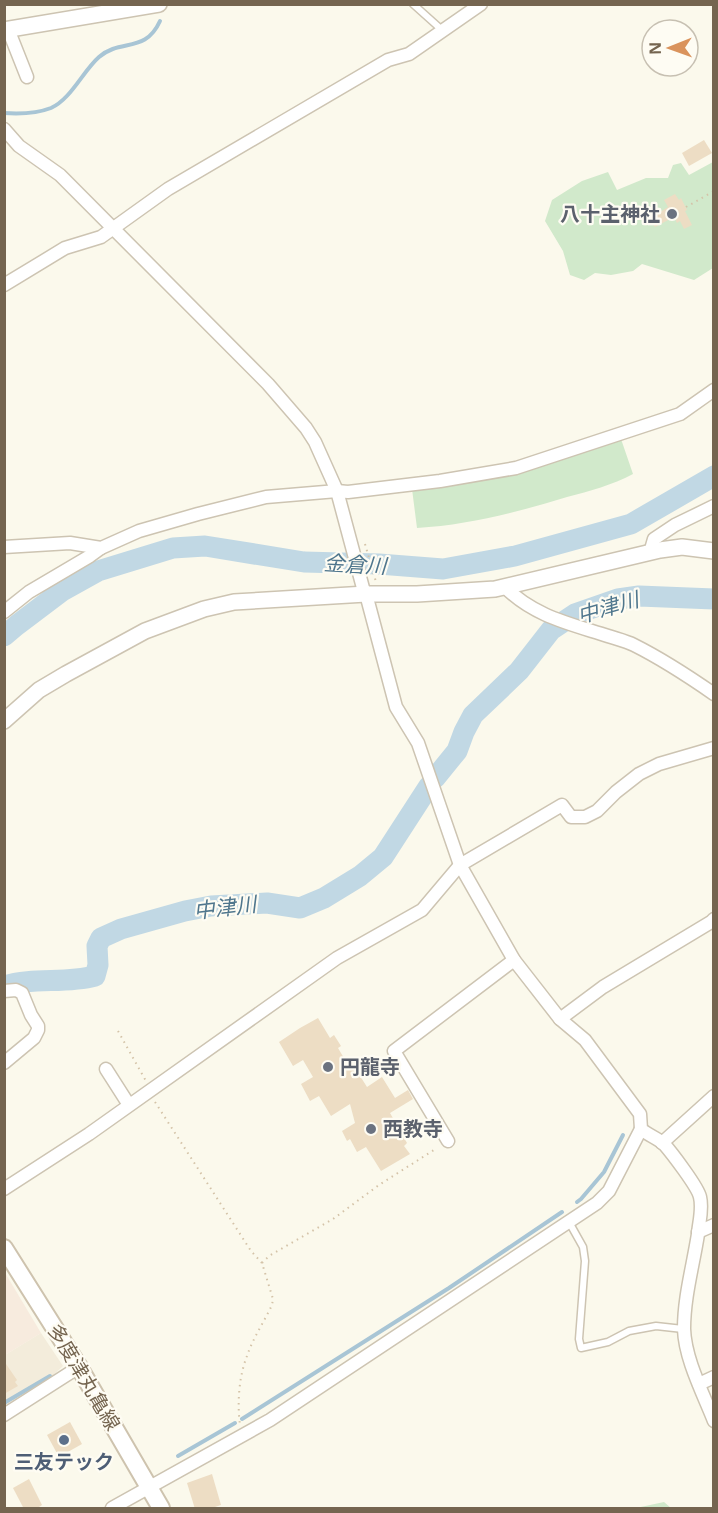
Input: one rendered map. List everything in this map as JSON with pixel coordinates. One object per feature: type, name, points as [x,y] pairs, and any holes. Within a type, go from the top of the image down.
[{"type":"main road","name":"多度津丸亀線","points":[[5,1251],[79,1367],[161,1509]]},
{"type":"street","points":[[27,77],[6,30],[159,4]]},
{"type":"street","points":[[4,285],[65,248],[100,237],[168,189],[388,60],[409,54],[481,4]]},
{"type":"street","points":[[4,129],[19,146],[60,175],[268,384],[306,428],[315,442],[337,491],[396,707],[417,743],[460,865],[514,960],[560,1019],[585,1040],[640,1114],[641,1129],[609,1191],[597,1203],[280,1414],[112,1509]]},
{"type":"street","points":[[4,612],[29,592],[101,548],[139,531],[266,497],[348,492],[440,481],[516,468],[680,414],[714,390]]},
{"type":"street","points":[[650,553],[654,539],[675,525],[714,506]]},
{"type":"street","points":[[4,547],[70,543],[101,548]]},
{"type":"street","points":[[4,721],[39,690],[66,674],[145,631],[204,609],[234,602],[364,589],[436,593],[477,591],[505,587],[682,547],[714,551]]},
{"type":"street","points":[[505,587],[514,597],[535,611],[633,644],[684,673],[714,694]]},
{"type":"street","points":[[4,1189],[89,1134],[337,958],[422,910],[460,865],[562,805],[571,817],[585,817],[597,811],[639,774],[659,764],[714,748]]},
{"type":"street","points":[[560,1019],[603,987],[714,919]]},
{"type":"street","points":[[448,1141],[394,1051],[514,960]]},
{"type":"street","points":[[4,991],[16,990],[22,993],[38,1026],[34,1038],[4,1063]]},
{"type":"street","points":[[106,1069],[129,1106]]},
{"type":"street","points":[[662,1143],[714,1096]]},
{"type":"street","points":[[641,1129],[662,1143],[696,1187],[701,1198],[701,1213],[686,1297],[684,1329],[686,1350],[714,1421]]},
{"type":"street","points":[[698,1232],[714,1225]]},
{"type":"street","points":[[4,1414],[79,1367]]},
{"type":"street","points":[[699,1384],[714,1377]]},
{"type":"lane","points":[[413,4],[442,30]]},
{"type":"lane","points":[[569,1222],[583,1247],[585,1261],[579,1340],[581,1348],[608,1342],[629,1331],[656,1326],[684,1329]]},
{"type":"path","points":[[686,207],[714,191]]},
{"type":"path","points":[[118,1031],[150,1087],[152,1096],[251,1251],[262,1263],[273,1299],[247,1354],[243,1368],[239,1424],[245,1434]]},
{"type":"path","points":[[361,1077],[396,1054]]},
{"type":"path","points":[[405,1139],[436,1122]]},
{"type":"path","points":[[262,1263],[269,1256],[333,1218],[379,1185],[448,1141]]},
{"type":"shaded area","points":[[4,1271],[41,1333],[5,1355],[4,1355]]},
{"type":"shaded area","points":[[41,1333],[63,1366],[50,1378],[5,1406],[5,1355]]},
{"type":"green space","points":[[713,162],[713,268],[694,280],[642,264],[633,271],[611,275],[595,273],[584,280],[570,275],[563,251],[545,221],[552,200],[582,181],[608,172],[617,190],[646,178],[668,178],[673,165],[681,163],[689,175]]},
{"type":"green space","points":[[621,439],[633,474],[609,485],[512,513],[455,524],[417,528],[412,489],[454,485],[502,476]]},
{"type":"green space","points":[[664,1502],[671,1508],[636,1508]]},
{"type":"building","points":[[704,140],[712,153],[689,166],[682,153]]},
{"type":"building","name":"八十主神社","points":[[675,194],[679,200],[681,198],[692,225],[684,229],[680,221],[677,223],[674,217],[655,227],[650,218],[668,207],[664,200]]},
{"type":"building","points":[[318,1018],[330,1038],[334,1035],[341,1046],[338,1048],[351,1070],[355,1068],[367,1087],[382,1077],[395,1098],[408,1090],[413,1099],[390,1113],[407,1143],[404,1146],[410,1154],[381,1171],[366,1147],[357,1152],[350,1139],[347,1141],[342,1131],[355,1123],[350,1104],[331,1116],[319,1096],[310,1101],[301,1084],[313,1077],[303,1060],[293,1066],[279,1042]]},
{"type":"building","points":[[4,1361],[17,1380],[15,1382],[18,1386],[4,1394]]},
{"type":"building","name":"三友テック","points":[[70,1422],[82,1444],[59,1457],[47,1435]]},
{"type":"building","points":[[212,1474],[221,1505],[209,1509],[195,1509],[187,1483]]},
{"type":"building","points":[[29,1479],[42,1505],[36,1509],[24,1509],[13,1488]]},
{"type":"waterway","points":[[4,113],[34,112],[58,104],[71,92],[99,57],[107,51],[147,38],[160,21]]},
{"type":"waterway","name":"金倉川","points":[[4,636],[62,591],[98,571],[173,548],[205,546],[304,562],[443,569],[515,556],[631,524],[714,476]]},
{"type":"waterway","name":"中津川","points":[[435,778],[457,751],[473,715],[519,671],[551,630],[575,614],[618,599],[639,596],[714,599]]},
{"type":"waterway","name":"中津川","points":[[4,986],[95,976],[98,965],[97,946],[101,938],[121,929],[185,911],[211,906],[267,903],[300,908],[324,898],[360,876],[383,857],[429,786]]},
{"type":"waterway","points":[[577,1202],[604,1172],[623,1135]]},
{"type":"waterway","points":[[242,1419],[449,1288],[562,1212]]},
{"type":"waterway","points":[[4,1403],[50,1376]]},
{"type":"waterway","points":[[178,1456],[235,1423]]},
{"type":"place","name":"八十主神社","points":[[672,214]]},
{"type":"place","name":"円龍寺","points":[[328,1067]]},
{"type":"place","name":"西教寺","points":[[371,1129]]},
{"type":"place","name":"三友テック","points":[[64,1440]]}]
